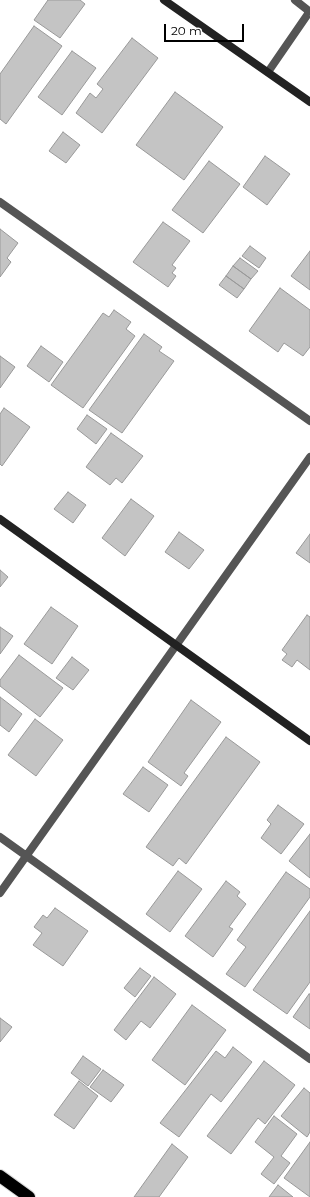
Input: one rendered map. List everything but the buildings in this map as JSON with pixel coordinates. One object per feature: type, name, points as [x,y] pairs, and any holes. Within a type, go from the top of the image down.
[{"type":"highway","points":[[0,1176],[29,1197]]},
{"type":"street","points":[[164,0],[310,102]]},
{"type":"street","points":[[268,72],[310,11],[294,0]]},
{"type":"street","points":[[0,202],[310,421]]},
{"type":"street","points":[[0,893],[310,457]]},
{"type":"street","points":[[0,519],[310,741]]},
{"type":"street","points":[[0,837],[310,1060]]}]
